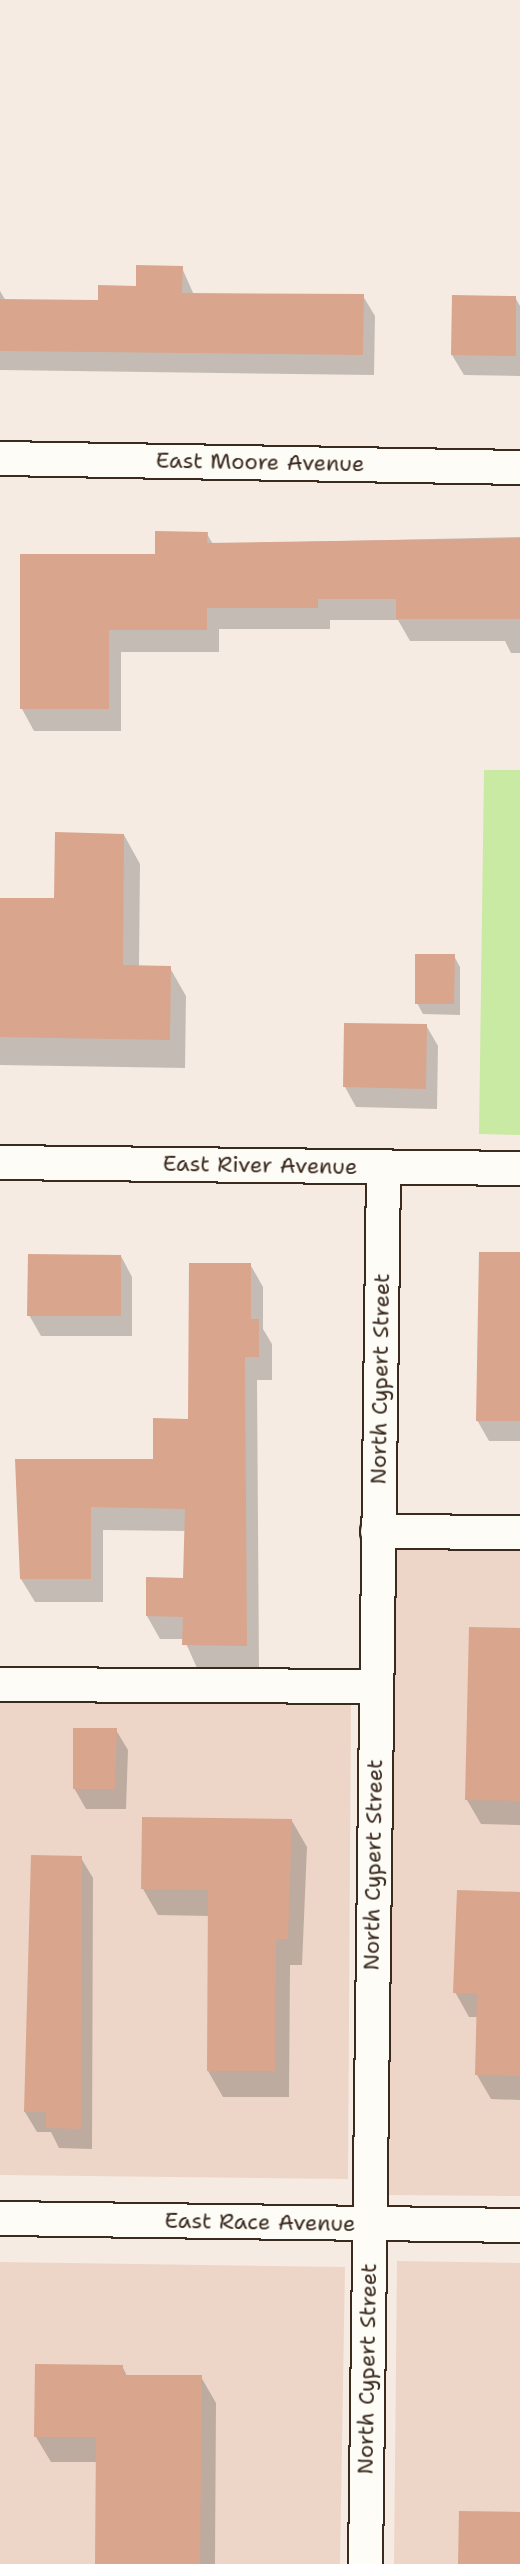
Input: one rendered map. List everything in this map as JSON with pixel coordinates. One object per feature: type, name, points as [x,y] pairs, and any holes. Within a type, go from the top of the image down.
[{"type":"street","name":"East Moore Avenue","points":[[0,458],[520,467]]},
{"type":"street","name":"East River Avenue","points":[[0,1162],[520,1168]]},
{"type":"street","name":"North Cypert Street","points":[[364,2564],[383,1167]]},
{"type":"street","points":[[377,1531],[520,1532]]},
{"type":"street","points":[[0,1684],[376,1686]]},
{"type":"street","name":"East Race Avenue","points":[[0,2218],[520,2225]]},
{"type":"shaded area","points":[[388,1539],[520,1539],[520,2196],[384,2195]]},
{"type":"shaded area","points":[[0,1696],[351,1700],[348,2179],[0,2175]]},
{"type":"shaded area","points":[[397,2261],[520,2263],[520,2564],[394,2564]]},
{"type":"shaded area","points":[[0,2262],[345,2267],[340,2564],[0,2564]]},
{"type":"green space","points":[[484,770],[520,770],[520,1135],[479,1134]]},
{"type":"building","points":[[136,265],[183,266],[182,293],[364,294],[363,355],[0,351],[0,299],[98,300],[98,285],[136,286]]},
{"type":"building","points":[[452,295],[516,296],[516,356],[451,355]]},
{"type":"building","points":[[155,531],[208,532],[207,543],[520,538],[520,619],[396,619],[396,599],[318,599],[318,608],[207,608],[207,630],[109,630],[109,709],[20,709],[20,554],[155,554]]},
{"type":"building","points":[[55,832],[124,834],[123,965],[171,966],[170,1040],[0,1037],[0,898],[54,898]]},
{"type":"building","points":[[415,954],[455,954],[454,1004],[415,1004]]},
{"type":"building","points":[[344,1023],[427,1024],[426,1089],[343,1087]]},
{"type":"building","points":[[479,1252],[520,1252],[520,1421],[476,1421]]},
{"type":"building","points":[[28,1254],[121,1255],[121,1316],[27,1316]]},
{"type":"building","points":[[189,1263],[251,1263],[251,1319],[259,1319],[259,1357],[245,1357],[247,1646],[182,1645],[183,1617],[146,1616],[146,1577],[183,1578],[185,1509],[91,1507],[91,1579],[20,1579],[15,1459],[153,1459],[153,1418],[188,1419]]},
{"type":"building","points":[[469,1627],[520,1628],[520,1801],[465,1800]]},
{"type":"building","points":[[73,1728],[117,1728],[115,1789],[73,1789]]},
{"type":"building","points":[[142,1817],[292,1819],[288,1939],[276,1939],[275,2071],[207,2071],[208,1890],[141,1889]]},
{"type":"building","points":[[31,1855],[82,1856],[81,2129],[46,2128],[46,2112],[24,2112]]},
{"type":"building","points":[[457,1890],[520,1892],[520,2076],[475,2075],[477,1993],[453,1993]]},
{"type":"building","points":[[35,2364],[123,2365],[123,2375],[202,2375],[200,2564],[95,2564],[96,2437],[34,2437]]},
{"type":"building","points":[[459,2511],[520,2512],[520,2564],[458,2564]]}]
